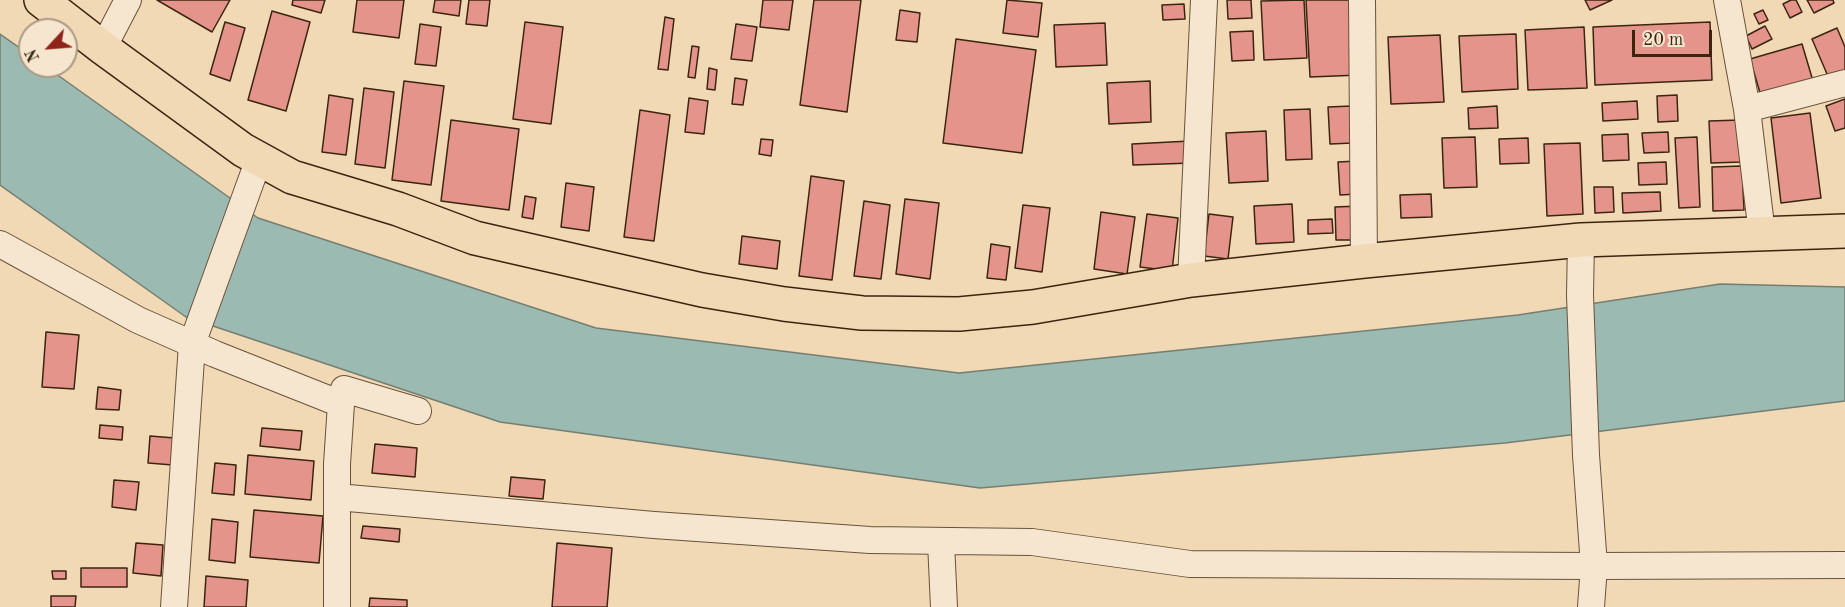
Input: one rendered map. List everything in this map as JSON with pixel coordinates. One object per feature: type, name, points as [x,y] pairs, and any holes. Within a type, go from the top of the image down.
[{"type":"main road","points":[[41,0],[243,150],[254,173],[292,177],[398,209],[475,238],[702,290],[784,304],[862,313],[959,314],[1033,307],[1191,280],[1581,240],[1845,231]]},
{"type":"street","points":[[103,48],[128,0]]},
{"type":"street","points":[[1191,280],[1204,0]]},
{"type":"street","points":[[1362,0],[1364,261]]},
{"type":"street","points":[[1727,0],[1747,109],[1762,234]]},
{"type":"street","points":[[1747,109],[1845,83]]},
{"type":"street","points":[[174,607],[194,337],[254,173]]},
{"type":"street","points":[[1581,240],[1580,295],[1586,455],[1594,566],[1591,607]]},
{"type":"street","points":[[0,244],[138,320],[194,337],[341,404]]},
{"type":"street","points":[[336,607],[337,497],[341,404],[344,389],[418,411]]},
{"type":"street","points":[[337,497],[654,525],[870,540],[1032,542],[1190,564],[1845,565]]},
{"type":"street","points":[[941,542],[945,607]]},
{"type":"water","points":[[0,34],[18,47],[18,78],[62,78],[258,218],[596,328],[959,373],[1518,315],[1720,284],[1845,287],[1845,401],[1505,443],[980,488],[500,422],[186,317],[0,185]]},
{"type":"building","points":[[157,0],[230,0],[212,32]]},
{"type":"building","points":[[293,0],[325,0],[321,13],[292,5]]},
{"type":"building","points":[[357,0],[404,0],[399,38],[353,32]]},
{"type":"building","points":[[435,0],[461,0],[459,16],[433,12]]},
{"type":"building","points":[[469,0],[490,0],[487,26],[466,24]]},
{"type":"building","points":[[763,0],[793,0],[789,30],[760,27]]},
{"type":"building","points":[[814,0],[861,0],[847,112],[800,105]]},
{"type":"building","points":[[1007,0],[1042,3],[1038,37],[1003,33]]},
{"type":"building","points":[[1227,0],[1251,0],[1252,18],[1228,19]]},
{"type":"building","points":[[1304,0],[1307,58],[1264,60],[1261,1]]},
{"type":"building","points":[[1306,0],[1357,0],[1360,75],[1310,77]]},
{"type":"building","points":[[1585,0],[1612,0],[1590,10]]},
{"type":"building","points":[[1796,0],[1802,12],[1790,18],[1783,4]]},
{"type":"building","points":[[1807,0],[1833,0],[1834,3],[1814,13]]},
{"type":"building","points":[[1184,4],[1185,19],[1163,20],[1162,5]]},
{"type":"building","points":[[900,10],[920,13],[917,42],[896,40]]},
{"type":"building","points":[[1763,10],[1768,20],[1759,24],[1754,14]]},
{"type":"building","points":[[272,11],[310,22],[286,111],[248,100]]},
{"type":"building","points":[[665,17],[674,19],[668,70],[658,69]]},
{"type":"building","points":[[225,22],[245,28],[230,81],[210,74]]},
{"type":"building","points":[[525,22],[563,27],[551,124],[513,119]]},
{"type":"building","points":[[1710,22],[1712,80],[1595,85],[1593,27]]},
{"type":"building","points":[[1105,23],[1107,65],[1056,67],[1054,25]]},
{"type":"building","points":[[420,24],[441,27],[436,66],[415,64]]},
{"type":"building","points":[[736,24],[757,27],[752,61],[731,59]]},
{"type":"building","points":[[1765,26],[1772,39],[1752,49],[1746,36]]},
{"type":"building","points":[[1584,27],[1587,88],[1528,90],[1525,30]]},
{"type":"building","points":[[1837,28],[1845,47],[1845,75],[1830,81],[1812,39]]},
{"type":"building","points":[[1253,31],[1254,60],[1232,61],[1230,32]]},
{"type":"building","points":[[1516,34],[1518,89],[1462,92],[1459,36]]},
{"type":"building","points":[[1440,35],[1444,102],[1391,104],[1388,37]]},
{"type":"building","points":[[956,39],[1036,50],[1022,153],[943,143]]},
{"type":"building","points":[[1802,44],[1813,81],[1761,96],[1750,59]]},
{"type":"building","points":[[692,46],[699,47],[695,78],[688,77]]},
{"type":"building","points":[[709,68],[717,70],[715,90],[707,89]]},
{"type":"building","points":[[735,78],[747,80],[743,105],[732,104]]},
{"type":"building","points":[[404,81],[444,86],[431,185],[392,180]]},
{"type":"building","points":[[1150,81],[1151,122],[1109,124],[1107,83]]},
{"type":"building","points":[[364,88],[394,92],[385,168],[355,164]]},
{"type":"building","points":[[329,95],[353,99],[346,155],[322,152]]},
{"type":"building","points":[[1677,95],[1678,121],[1658,122],[1657,96]]},
{"type":"building","points":[[689,98],[708,101],[704,134],[685,132]]},
{"type":"building","points":[[1845,99],[1845,128],[1835,131],[1826,106]]},
{"type":"building","points":[[1637,101],[1638,119],[1603,121],[1602,103]]},
{"type":"building","points":[[1352,106],[1353,143],[1330,144],[1328,107]]},
{"type":"building","points":[[1497,106],[1498,128],[1469,129],[1468,108]]},
{"type":"building","points":[[1310,109],[1312,159],[1286,160],[1284,110]]},
{"type":"building","points":[[640,110],[670,115],[654,241],[624,237]]},
{"type":"building","points":[[1810,113],[1821,198],[1781,203],[1771,118]]},
{"type":"building","points":[[451,120],[519,129],[509,210],[441,201]]},
{"type":"building","points":[[1740,120],[1742,162],[1711,163],[1709,121]]},
{"type":"building","points":[[1266,131],[1268,181],[1229,183],[1226,133]]},
{"type":"building","points":[[1668,132],[1669,152],[1644,153],[1642,133]]},
{"type":"building","points":[[1628,134],[1629,160],[1603,161],[1602,135]]},
{"type":"building","points":[[1475,137],[1477,187],[1444,188],[1442,138]]},
{"type":"building","points":[[1697,137],[1700,207],[1679,208],[1675,138]]},
{"type":"building","points":[[1528,138],[1529,163],[1500,164],[1499,139]]},
{"type":"building","points":[[761,139],[773,140],[771,156],[759,154]]},
{"type":"building","points":[[1190,141],[1192,163],[1133,165],[1132,144]]},
{"type":"building","points":[[1580,143],[1583,214],[1547,216],[1544,144]]},
{"type":"building","points":[[1357,161],[1358,194],[1340,195],[1338,162]]},
{"type":"building","points":[[1666,162],[1667,184],[1639,185],[1638,163]]},
{"type":"building","points":[[1742,166],[1744,210],[1713,211],[1712,167]]},
{"type":"building","points":[[811,176],[844,181],[832,280],[799,276]]},
{"type":"building","points":[[566,183],[594,187],[589,231],[561,227]]},
{"type":"building","points":[[1594,187],[1613,187],[1614,212],[1595,213]]},
{"type":"building","points":[[1660,192],[1661,211],[1623,213],[1622,193]]},
{"type":"building","points":[[1431,194],[1432,217],[1401,218],[1400,195]]},
{"type":"building","points":[[525,196],[536,198],[533,219],[522,217]]},
{"type":"building","points":[[905,199],[939,203],[930,279],[896,274]]},
{"type":"building","points":[[864,201],[890,205],[881,279],[854,276]]},
{"type":"building","points":[[1292,204],[1294,242],[1256,244],[1254,206]]},
{"type":"building","points":[[1023,205],[1050,208],[1042,272],[1015,268]]},
{"type":"building","points":[[1360,206],[1361,240],[1336,240],[1335,207]]},
{"type":"building","points":[[1101,212],[1135,217],[1127,274],[1094,269]]},
{"type":"building","points":[[1147,214],[1178,218],[1172,271],[1140,267]]},
{"type":"building","points":[[1209,214],[1233,217],[1228,259],[1204,256]]},
{"type":"building","points":[[1332,219],[1333,233],[1308,234],[1308,220]]},
{"type":"building","points":[[742,236],[780,241],[777,269],[739,264]]},
{"type":"building","points":[[991,244],[1010,247],[1006,280],[987,278]]},
{"type":"building","points":[[46,332],[79,335],[74,389],[42,387]]},
{"type":"building","points":[[98,387],[121,390],[119,410],[96,409]]},
{"type":"building","points":[[100,425],[123,427],[122,440],[99,438]]},
{"type":"building","points":[[262,428],[302,431],[300,450],[260,446]]},
{"type":"building","points":[[150,436],[175,438],[173,465],[148,463]]},
{"type":"building","points":[[375,444],[417,448],[415,477],[372,473]]},
{"type":"building","points":[[248,455],[314,461],[311,500],[245,494]]},
{"type":"building","points":[[215,463],[236,465],[234,495],[212,493]]},
{"type":"building","points":[[511,477],[545,480],[543,499],[509,496]]},
{"type":"building","points":[[114,480],[139,482],[136,510],[112,507]]},
{"type":"building","points":[[254,510],[323,516],[319,563],[250,557]]},
{"type":"building","points":[[212,519],[238,522],[235,563],[209,560]]},
{"type":"building","points":[[363,526],[400,529],[399,542],[361,538]]},
{"type":"building","points":[[136,543],[163,545],[161,576],[133,573]]},
{"type":"building","points":[[557,543],[612,548],[607,607],[552,607]]},
{"type":"building","points":[[81,568],[127,568],[127,587],[81,587]]},
{"type":"building","points":[[52,571],[66,571],[66,579],[53,579]]},
{"type":"building","points":[[206,576],[248,580],[246,607],[204,607]]},
{"type":"building","points":[[51,596],[76,596],[75,607],[51,607]]},
{"type":"building","points":[[370,598],[407,600],[407,607],[369,607]]}]
